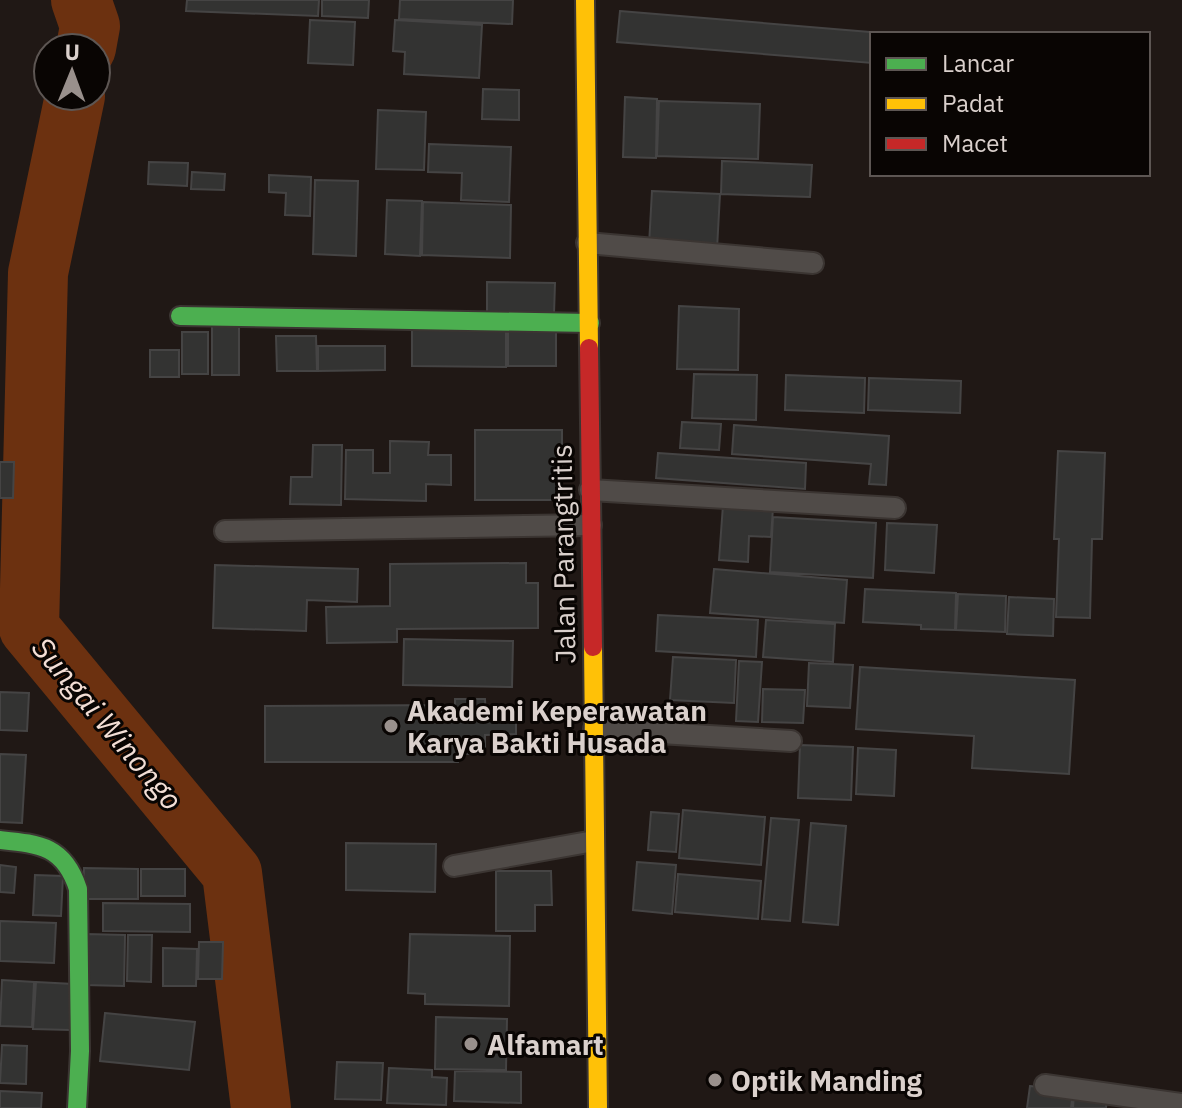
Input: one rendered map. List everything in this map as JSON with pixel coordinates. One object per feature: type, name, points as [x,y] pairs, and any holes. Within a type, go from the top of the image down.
[{"type":"main road","name":"Jalan Parangtritis","points":[[585,0],[598,1108]]},
{"type":"main road","points":[[180,316],[590,323]]},
{"type":"main road","points":[[0,840],[49,849],[66,859],[74,870],[78,889],[80,1051],[77,1108]]},
{"type":"lane","points":[[587,243],[813,263]]},
{"type":"lane","points":[[590,490],[895,508]]},
{"type":"lane","points":[[225,531],[591,525]]},
{"type":"lane","points":[[594,729],[791,741]]},
{"type":"lane","points":[[454,866],[594,841]]},
{"type":"lane","points":[[1045,1085],[1182,1104]]},
{"type":"building","points":[[187,0],[319,0],[318,16],[186,11]]},
{"type":"building","points":[[322,0],[369,0],[368,18],[322,16]]},
{"type":"building","points":[[400,0],[513,0],[512,24],[399,19]]},
{"type":"building","points":[[620,11],[870,32],[870,63],[617,42]]},
{"type":"building","points":[[310,20],[355,22],[353,65],[308,63]]},
{"type":"building","points":[[395,20],[482,25],[479,78],[404,74],[405,52],[393,51]]},
{"type":"building","points":[[483,89],[519,90],[519,120],[482,119]]},
{"type":"building","points":[[625,97],[657,99],[656,158],[623,157]]},
{"type":"building","points":[[659,101],[760,104],[758,159],[657,156]]},
{"type":"building","points":[[378,110],[426,112],[424,170],[376,169]]},
{"type":"building","points":[[429,144],[511,147],[509,202],[461,200],[462,173],[428,172]]},
{"type":"building","points":[[722,161],[812,165],[810,197],[721,194]]},
{"type":"building","points":[[149,162],[188,163],[187,186],[148,184]]},
{"type":"building","points":[[192,172],[225,174],[224,190],[191,189]]},
{"type":"building","points":[[269,175],[311,177],[310,216],[285,215],[286,193],[269,192]]},
{"type":"building","points":[[315,180],[358,181],[356,256],[313,254]]},
{"type":"building","points":[[652,191],[720,194],[717,249],[649,245]]},
{"type":"building","points":[[387,200],[422,201],[420,256],[385,254]]},
{"type":"building","points":[[423,202],[511,205],[510,258],[422,255]]},
{"type":"building","points":[[487,282],[555,283],[554,314],[487,313]]},
{"type":"building","points":[[679,306],[739,309],[738,370],[677,369]]},
{"type":"building","points":[[212,320],[239,320],[239,375],[212,375]]},
{"type":"building","points":[[508,328],[556,328],[556,366],[508,366]]},
{"type":"building","points":[[412,330],[506,330],[506,367],[412,366]]},
{"type":"building","points":[[182,332],[208,332],[208,374],[182,374]]},
{"type":"building","points":[[276,336],[316,336],[317,371],[277,371]]},
{"type":"building","points":[[318,346],[385,346],[385,370],[318,371]]},
{"type":"building","points":[[150,350],[179,350],[179,377],[150,377]]},
{"type":"building","points":[[694,374],[757,375],[756,420],[692,418]]},
{"type":"building","points":[[786,375],[865,378],[864,413],[785,410]]},
{"type":"building","points":[[869,378],[961,381],[960,413],[868,410]]},
{"type":"building","points":[[682,422],[721,424],[719,450],[680,448]]},
{"type":"building","points":[[734,425],[889,436],[886,485],[869,484],[871,464],[732,454]]},
{"type":"building","points":[[475,430],[562,430],[562,500],[475,500]]},
{"type":"building","points":[[390,441],[429,442],[428,455],[451,455],[451,485],[426,484],[426,501],[345,499],[346,450],[373,450],[373,473],[390,473]]},
{"type":"building","points":[[313,445],[342,445],[341,505],[290,504],[291,477],[312,477]]},
{"type":"building","points":[[1058,451],[1105,453],[1102,539],[1092,539],[1090,618],[1056,617],[1059,539],[1054,539]]},
{"type":"building","points":[[658,453],[806,463],[805,489],[656,478]]},
{"type":"building","points":[[0,462],[14,462],[13,498],[0,498]]},
{"type":"building","points":[[723,505],[773,508],[771,537],[749,536],[748,562],[719,560]]},
{"type":"building","points":[[773,517],[876,523],[873,578],[770,572]]},
{"type":"building","points":[[887,523],[937,525],[934,573],[885,570]]},
{"type":"building","points":[[526,563],[526,583],[538,583],[538,628],[397,629],[397,642],[327,643],[326,607],[390,606],[390,564]]},
{"type":"building","points":[[215,565],[358,569],[357,602],[307,600],[306,631],[213,628]]},
{"type":"building","points":[[714,569],[847,580],[844,623],[710,613]]},
{"type":"building","points":[[865,589],[956,593],[955,630],[863,622]]},
{"type":"building","points":[[958,594],[1006,596],[1005,632],[956,630]]},
{"type":"building","points":[[1009,597],[1054,599],[1053,636],[1007,634]]},
{"type":"building","points":[[658,615],[758,620],[756,657],[656,651]]},
{"type":"building","points":[[766,620],[835,624],[833,662],[763,657]]},
{"type":"building","points":[[404,639],[513,641],[512,687],[403,685]]},
{"type":"building","points":[[673,657],[736,660],[734,703],[670,700]]},
{"type":"building","points":[[739,661],[762,662],[758,722],[736,721]]},
{"type":"building","points":[[809,663],[853,665],[850,708],[807,706]]},
{"type":"building","points":[[860,667],[1075,680],[1069,774],[972,768],[974,736],[856,729]]},
{"type":"building","points":[[763,689],[805,690],[803,723],[762,722]]},
{"type":"building","points":[[0,692],[29,693],[27,731],[0,730]]},
{"type":"building","name":"Akademi Keperawatan Karya Bakti Husada","points":[[455,699],[485,699],[486,718],[516,718],[516,734],[485,735],[485,754],[458,754],[458,762],[265,762],[265,706],[455,705]]},
{"type":"building","points":[[800,745],[853,747],[851,800],[798,798]]},
{"type":"building","points":[[858,748],[896,750],[894,796],[856,794]]},
{"type":"building","points":[[0,754],[26,755],[22,823],[0,822]]},
{"type":"building","points":[[683,810],[765,817],[761,865],[679,858]]},
{"type":"building","points":[[651,812],[679,814],[676,852],[648,850]]},
{"type":"building","points":[[771,818],[799,820],[790,921],[762,919]]},
{"type":"building","points":[[811,823],[846,826],[838,925],[803,922]]},
{"type":"building","points":[[346,843],[436,844],[435,892],[346,890]]},
{"type":"building","points":[[637,862],[676,865],[672,914],[633,910]]},
{"type":"building","points":[[0,865],[16,867],[14,893],[0,892]]},
{"type":"building","points":[[84,868],[138,869],[138,899],[83,899]]},
{"type":"building","points":[[141,869],[185,869],[185,896],[141,896]]},
{"type":"building","points":[[496,871],[551,871],[552,905],[535,905],[535,931],[496,931]]},
{"type":"building","points":[[678,874],[761,881],[758,919],[675,912]]},
{"type":"building","points":[[35,875],[63,876],[61,916],[33,915]]},
{"type":"building","points":[[103,903],[190,904],[190,932],[103,931]]},
{"type":"building","points":[[0,921],[56,923],[54,963],[0,961]]},
{"type":"building","points":[[86,934],[125,935],[124,986],[85,985]]},
{"type":"building","points":[[410,934],[510,936],[509,1006],[425,1004],[425,994],[408,993]]},
{"type":"building","points":[[128,935],[152,935],[151,982],[127,981]]},
{"type":"building","points":[[199,942],[223,942],[222,979],[198,979]]},
{"type":"building","points":[[163,948],[197,949],[196,986],[163,986]]},
{"type":"building","points":[[2,980],[34,982],[32,1027],[0,1026]]},
{"type":"building","points":[[36,982],[73,984],[70,1030],[33,1029]]},
{"type":"building","points":[[105,1013],[195,1022],[189,1070],[100,1061]]},
{"type":"building","name":"Alfamart","points":[[436,1017],[507,1019],[506,1070],[435,1069]]},
{"type":"building","points":[[2,1045],[27,1046],[26,1084],[0,1083]]},
{"type":"building","points":[[337,1062],[383,1063],[381,1100],[335,1099]]},
{"type":"building","points":[[389,1068],[432,1070],[432,1077],[447,1078],[446,1105],[387,1103]]},
{"type":"building","points":[[455,1071],[521,1072],[521,1103],[454,1101]]},
{"type":"building","points":[[1030,1086],[1073,1091],[1071,1108],[1027,1108]]},
{"type":"building","points":[[0,1091],[42,1093],[41,1108],[0,1108]]},
{"type":"building","points":[[1074,1094],[1107,1097],[1106,1108],[1073,1108]]},
{"type":"waterway","name":"Sungai Winongo","points":[[81,0],[90,26],[89,32]]},
{"type":"waterway","name":"Sungai Winongo","points":[[72,112],[38,273],[29,628],[232,873],[261,1108]]},
{"type":"traffic: fast","points":[[180,316],[590,323]]},
{"type":"traffic: fast","points":[[0,840],[27,843],[49,850],[66,864],[78,889],[80,1051],[77,1108]]},
{"type":"traffic: slow","points":[[585,0],[589,348]]},
{"type":"traffic: slow","points":[[593,647],[598,1108]]},
{"type":"traffic: jam","points":[[589,348],[593,647]]},
{"type":"place","name":"Akademi Keperawatan Karya Bakti Husada","points":[[391,726]]},
{"type":"place","name":"Alfamart","points":[[471,1044]]},
{"type":"place","name":"Optik Manding","points":[[715,1080]]}]
